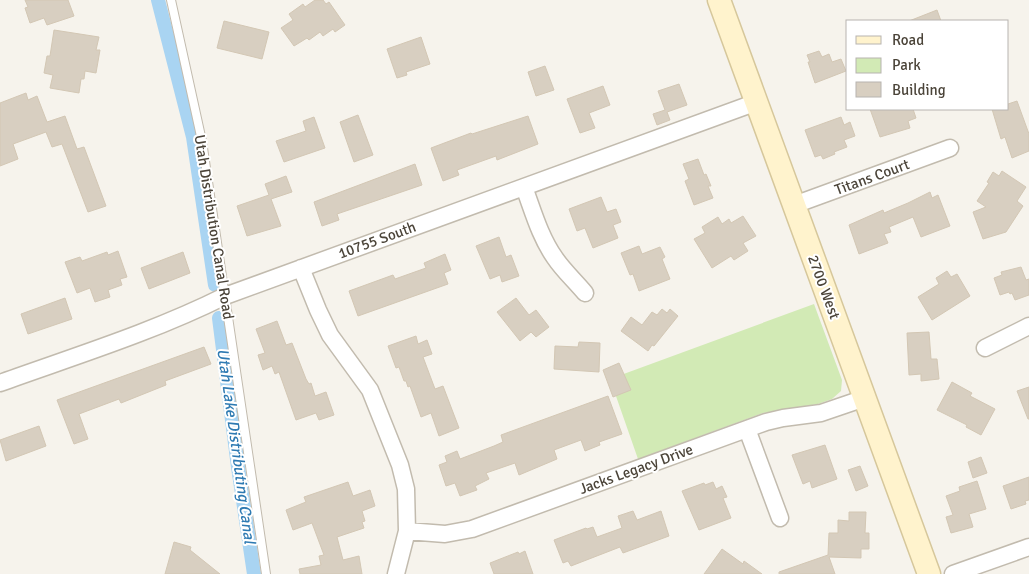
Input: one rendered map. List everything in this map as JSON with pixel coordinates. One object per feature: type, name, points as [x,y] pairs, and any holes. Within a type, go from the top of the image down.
[{"type":"main road","name":"2700 West","points":[[719,0],[929,574]]},
{"type":"street","name":"10755 South","points":[[0,383],[164,323],[225,296],[757,102]]},
{"type":"street","name":"Titans Court","points":[[794,206],[950,148]]},
{"type":"street","points":[[524,187],[548,248],[585,293]]},
{"type":"street","points":[[301,268],[330,335],[365,381],[379,410],[404,478],[408,531],[396,574]]},
{"type":"street","points":[[985,348],[1029,326]]},
{"type":"street","name":"Jacks Legacy Drive","points":[[408,531],[445,534],[472,529],[747,429],[783,418],[821,413],[865,398]]},
{"type":"street","points":[[747,429],[780,518]]},
{"type":"street","points":[[953,574],[1029,547]]},
{"type":"lane","name":"Utah Distribution Canal Road","points":[[171,0],[202,141],[266,574]]},
{"type":"green space","points":[[814,304],[842,380],[841,391],[832,399],[818,404],[763,413],[638,459],[610,379]]},
{"type":"building","points":[[25,0],[68,0],[74,16],[47,25],[44,18],[30,23],[25,8],[28,7]]},
{"type":"building","points":[[315,0],[323,0],[326,4],[329,2],[345,25],[335,32],[333,29],[323,36],[320,32],[309,40],[307,38],[294,46],[281,28],[293,20],[289,14],[303,4],[305,7]]},
{"type":"building","points":[[937,10],[941,20],[912,20]]},
{"type":"building","points":[[224,21],[269,32],[262,59],[217,48]]},
{"type":"building","points":[[54,30],[99,37],[96,50],[100,50],[96,73],[85,71],[84,79],[81,79],[79,93],[50,88],[53,75],[44,73],[47,56],[50,56]]},
{"type":"building","points":[[421,37],[430,64],[406,72],[407,75],[397,78],[387,49]]},
{"type":"building","points":[[819,51],[822,57],[829,54],[832,62],[841,59],[846,71],[815,83],[807,55]]},
{"type":"building","points":[[545,66],[554,90],[536,96],[528,72]]},
{"type":"building","points":[[679,84],[687,105],[667,112],[670,120],[657,125],[653,114],[665,110],[658,91]]},
{"type":"building","points":[[603,86],[610,105],[589,113],[595,128],[580,133],[567,99]]},
{"type":"building","points":[[26,93],[28,100],[37,96],[47,122],[65,116],[77,149],[84,147],[106,206],[88,212],[62,144],[52,147],[46,132],[13,144],[18,159],[0,166],[0,103]]},
{"type":"building","points":[[1017,101],[1029,134],[1029,151],[1012,158],[1005,137],[1001,139],[992,110],[1009,110],[1009,104]]},
{"type":"building","points":[[870,110],[913,110],[916,118],[908,121],[910,128],[880,137]]},
{"type":"building","points":[[358,115],[373,155],[354,162],[340,122]]},
{"type":"building","points":[[528,116],[538,144],[497,160],[496,156],[457,170],[459,175],[443,181],[431,148],[471,133]]},
{"type":"building","points":[[314,117],[325,148],[284,162],[276,141],[306,131],[303,121]]},
{"type":"building","points":[[841,117],[844,125],[850,122],[855,136],[844,140],[847,147],[834,152],[835,154],[823,159],[821,155],[815,157],[805,130]]},
{"type":"building","points":[[698,159],[704,175],[706,174],[711,186],[708,186],[713,198],[694,205],[685,181],[689,179],[683,164]]},
{"type":"building","points":[[415,164],[422,185],[337,214],[339,220],[322,226],[314,202]]},
{"type":"building","points":[[1002,171],[1026,187],[1017,201],[1023,206],[1006,232],[983,239],[973,212],[986,207],[977,201],[989,183],[987,182],[993,172],[999,176]]},
{"type":"building","points":[[286,176],[292,192],[271,199],[281,226],[247,236],[237,206],[269,195],[265,184]]},
{"type":"building","points":[[930,192],[932,198],[938,195],[950,226],[921,237],[913,217],[889,227],[891,232],[884,234],[888,243],[859,254],[849,225],[883,210],[884,213]]},
{"type":"building","points":[[601,197],[607,212],[616,209],[621,222],[613,225],[618,238],[593,248],[585,228],[577,231],[569,209]]},
{"type":"building","points":[[743,216],[756,236],[743,243],[748,251],[734,260],[731,256],[712,268],[694,239],[705,233],[702,227],[718,217],[722,224],[729,219],[731,223]]},
{"type":"building","points":[[499,237],[506,257],[511,255],[519,276],[502,282],[500,275],[490,279],[476,246]]},
{"type":"building","points":[[639,246],[642,254],[660,247],[665,257],[662,259],[670,279],[639,291],[633,274],[630,275],[621,253]]},
{"type":"building","points":[[118,251],[127,277],[120,279],[122,285],[108,290],[110,297],[95,302],[90,288],[77,293],[65,262],[80,257],[82,261],[107,252],[108,255]]},
{"type":"building","points":[[183,252],[190,273],[149,289],[141,268]]},
{"type":"building","points":[[445,254],[451,270],[444,273],[448,284],[358,316],[349,291],[393,275],[395,279],[426,268],[424,263]]},
{"type":"building","points":[[1021,267],[1026,280],[1029,279],[1029,295],[1015,300],[1012,293],[1010,294],[1009,292],[1000,295],[994,278],[1002,275],[1001,272]]},
{"type":"building","points":[[947,271],[951,277],[957,274],[970,296],[932,320],[918,297],[939,284],[936,278]]},
{"type":"building","points":[[65,298],[72,319],[28,334],[21,314]]},
{"type":"building","points":[[516,298],[529,315],[536,310],[549,327],[536,337],[531,332],[520,341],[497,312]]},
{"type":"building","points":[[662,309],[667,313],[670,309],[678,316],[648,351],[621,331],[631,317],[642,325],[652,312],[657,315]]},
{"type":"building","points":[[277,321],[286,345],[292,343],[306,379],[309,384],[311,383],[315,396],[326,392],[334,415],[319,420],[316,413],[296,420],[279,372],[275,374],[272,366],[263,370],[258,355],[265,353],[256,329]]},
{"type":"building","points":[[929,332],[931,359],[937,359],[939,379],[921,381],[921,374],[909,375],[907,333]]},
{"type":"building","points":[[416,336],[418,344],[427,340],[432,354],[423,357],[435,389],[443,386],[459,428],[439,436],[431,413],[421,417],[410,386],[408,387],[406,381],[404,381],[399,367],[396,368],[388,346]]},
{"type":"building","points":[[579,342],[600,343],[599,372],[554,369],[555,346],[578,347]]},
{"type":"building","points":[[204,347],[211,364],[165,381],[166,385],[121,403],[119,399],[79,414],[88,439],[74,444],[57,400]]},
{"type":"building","points":[[619,363],[631,390],[613,397],[603,370]]},
{"type":"building","points":[[952,382],[972,393],[970,396],[995,409],[981,435],[966,427],[967,425],[937,410]]},
{"type":"building","points":[[1029,387],[1029,419],[1028,419],[1017,391]]},
{"type":"building","points":[[608,396],[622,434],[599,442],[600,445],[585,451],[581,440],[554,450],[557,459],[519,475],[515,463],[486,473],[489,479],[475,486],[477,490],[460,496],[455,483],[446,486],[439,465],[447,462],[445,456],[457,451],[460,459],[503,442],[501,435]]},
{"type":"building","points":[[39,426],[46,446],[6,461],[0,440]]},
{"type":"building","points":[[825,445],[837,479],[812,488],[810,481],[803,484],[792,455]]},
{"type":"building","points":[[981,457],[987,473],[973,478],[968,462]]},
{"type":"building","points":[[860,466],[868,486],[856,491],[848,470]]},
{"type":"building","points":[[1029,477],[1029,500],[1025,501],[1026,504],[1011,509],[1003,486]]},
{"type":"building","points":[[977,481],[986,509],[969,514],[973,527],[951,533],[946,517],[953,515],[946,496],[960,491],[959,487]]},
{"type":"building","points":[[348,482],[353,496],[370,490],[375,506],[362,511],[365,521],[362,522],[364,528],[337,537],[343,560],[359,556],[362,574],[300,574],[299,569],[321,565],[319,556],[324,555],[312,523],[293,530],[286,510],[306,502],[304,497]]},
{"type":"building","points":[[713,482],[716,489],[722,486],[727,497],[723,498],[731,518],[699,530],[682,491],[704,483],[705,485]]},
{"type":"building","points":[[633,511],[637,520],[661,511],[669,536],[623,553],[620,547],[571,566],[568,561],[563,563],[554,540],[586,528],[593,527],[597,537],[622,528],[618,516]]},
{"type":"building","points":[[849,512],[866,512],[865,533],[869,533],[869,549],[861,549],[861,558],[829,557],[835,574],[779,574],[779,572],[828,555],[829,533],[838,533],[838,520],[849,521]]},
{"type":"building","points":[[174,542],[191,547],[190,550],[220,574],[165,574]]},
{"type":"building","points":[[722,549],[743,564],[744,561],[762,574],[704,574]]},
{"type":"building","points":[[525,551],[533,574],[494,574],[490,563]]},
{"type":"waterway","name":"Utah Lake Distributing Canal","points":[[158,0],[193,137],[215,285]]},
{"type":"waterway","name":"Utah Lake Distributing Canal","points":[[219,318],[254,574]]}]
